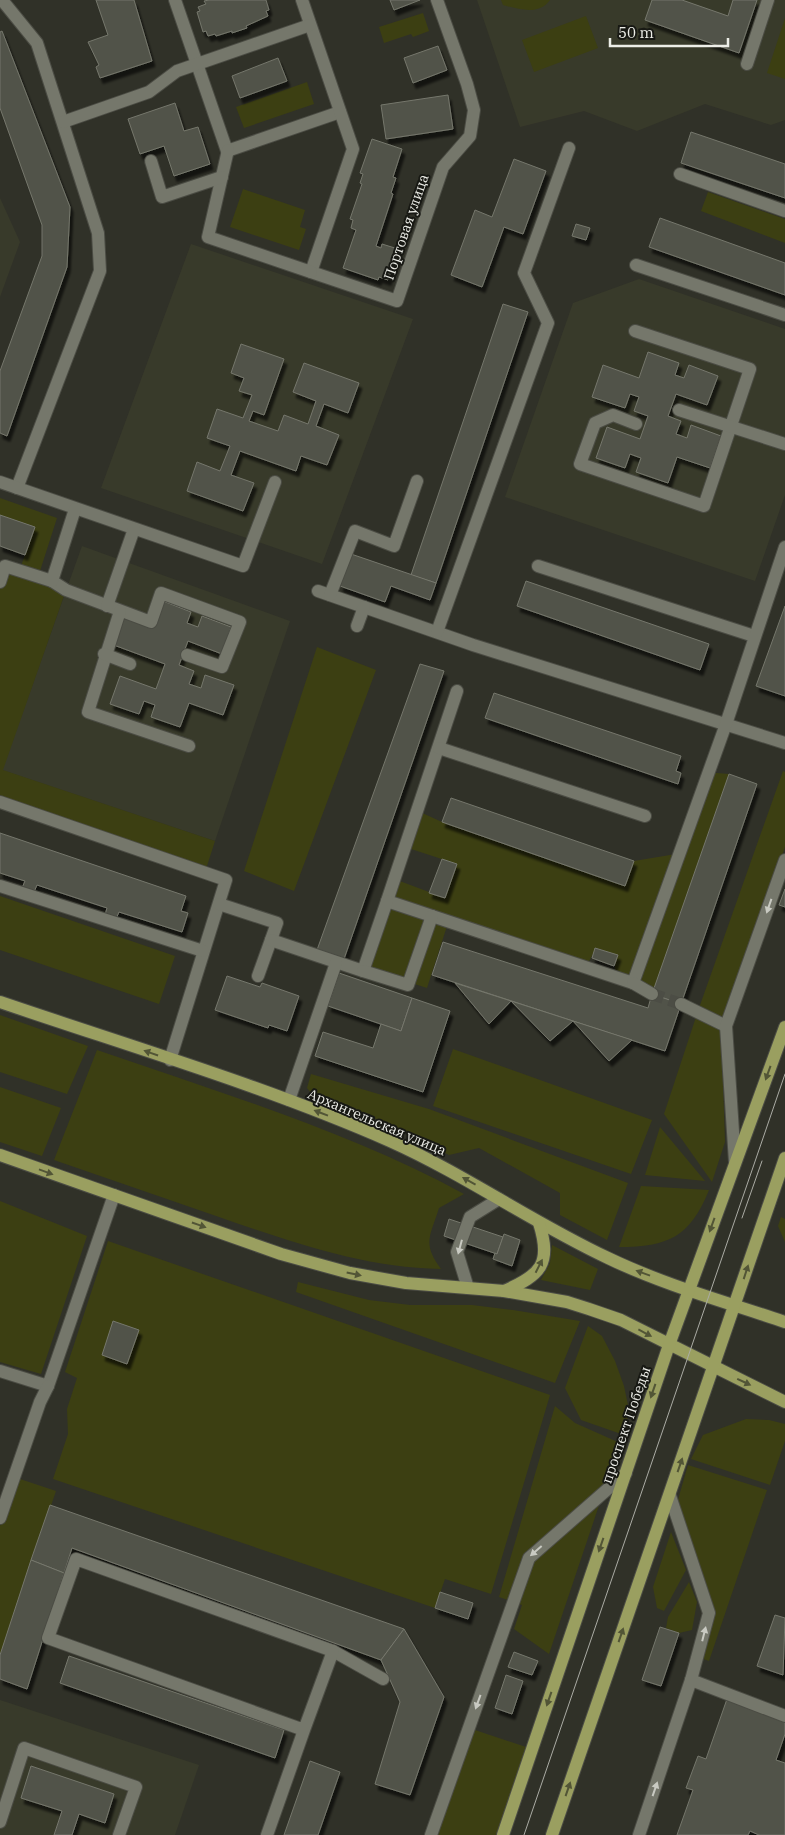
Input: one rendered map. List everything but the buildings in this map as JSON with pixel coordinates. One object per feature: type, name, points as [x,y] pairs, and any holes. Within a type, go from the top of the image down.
[{"type":"main road","name":"Архангельская улица","points":[[0,1002],[289,1100],[390,1141],[464,1178],[539,1223],[622,1264],[785,1322]]},
{"type":"main road","name":"проспект Победы","points":[[503,1835],[669,1345],[785,1027]]},
{"type":"main road","points":[[0,1155],[281,1254],[350,1273],[406,1283],[504,1291],[567,1302],[621,1320],[785,1402]]},
{"type":"main road","points":[[552,1835],[785,1158]]},
{"type":"main road","points":[[504,1291],[529,1280],[538,1271],[545,1249],[539,1223]]},
{"type":"street","points":[[2,0],[37,43],[98,233],[100,271],[17,488]]},
{"type":"street","points":[[175,0],[228,150],[208,237],[311,272],[352,149],[302,0]]},
{"type":"street","name":"Портовая улица","points":[[311,272],[397,301],[443,167],[470,136],[474,110],[467,84],[437,0]]},
{"type":"street","points":[[747,64],[768,0]]},
{"type":"street","points":[[63,122],[148,92],[176,71],[310,25]]},
{"type":"street","points":[[228,150],[340,112]]},
{"type":"street","points":[[437,632],[548,323],[524,273],[569,148]]},
{"type":"street","points":[[151,162],[162,197],[222,177]]},
{"type":"street","points":[[680,174],[785,211]]},
{"type":"street","points":[[636,265],[785,315]]},
{"type":"street","points":[[635,331],[750,369],[704,506],[580,464],[595,423],[613,416],[636,424]]},
{"type":"street","points":[[679,410],[785,444]]},
{"type":"street","points":[[417,481],[394,546],[355,531],[324,593],[437,632],[785,743]]},
{"type":"street","points":[[0,482],[243,566],[275,482]]},
{"type":"street","points":[[52,581],[76,509]]},
{"type":"street","points":[[106,606],[134,529]]},
{"type":"street","points":[[633,983],[726,724],[785,547]]},
{"type":"street","points":[[0,582],[3,564],[52,581],[66,590],[151,622],[161,593],[240,622],[222,667],[187,655]]},
{"type":"street","points":[[538,566],[754,636]]},
{"type":"street","points":[[357,626],[364,607]]},
{"type":"street","points":[[120,611],[104,654],[88,712],[189,746]]},
{"type":"street","points":[[104,654],[130,664]]},
{"type":"street","points":[[363,971],[457,691]]},
{"type":"street","points":[[439,748],[645,816]]},
{"type":"street","points":[[0,802],[226,880],[170,1060]]},
{"type":"street","points":[[735,1162],[726,1026],[785,860]]},
{"type":"street","points":[[0,886],[203,951]]},
{"type":"street","points":[[386,901],[633,983],[652,994]]},
{"type":"street","points":[[219,904],[277,923],[258,976]]},
{"type":"street","points":[[271,940],[336,963],[408,985],[432,916]]},
{"type":"street","points":[[289,1100],[336,963]]},
{"type":"street","points":[[681,1004],[726,1026]]},
{"type":"street","points":[[0,1518],[114,1196]]},
{"type":"street","points":[[468,1288],[456,1252],[470,1217],[499,1199]]},
{"type":"street","points":[[0,1371],[48,1386]]},
{"type":"street","points":[[431,1835],[529,1558],[626,1473]]},
{"type":"street","points":[[639,1835],[691,1680],[709,1612],[670,1496]]},
{"type":"street","points":[[304,1730],[48,1638],[76,1560],[332,1651],[383,1680]]},
{"type":"street","points":[[267,1835],[332,1651]]},
{"type":"street","points":[[691,1680],[785,1716]]},
{"type":"street","points":[[0,1822],[24,1748],[136,1788],[119,1835]]},
{"type":"shaded area","points":[[477,0],[785,0],[785,120],[771,125],[705,104],[637,131],[584,111],[520,127]]},
{"type":"shaded area","points":[[0,198],[20,242],[0,297]]},
{"type":"shaded area","points":[[191,244],[413,319],[322,564],[101,488]]},
{"type":"shaded area","points":[[639,279],[785,329],[785,495],[755,581],[505,497],[573,303]]},
{"type":"shaded area","points":[[82,546],[290,621],[215,841],[2,770]]},
{"type":"shaded area","points":[[0,1700],[199,1765],[175,1835],[0,1835]]},
{"type":"green space","points":[[501,0],[550,0],[540,8],[528,10],[503,5]]},
{"type":"green space","points":[[423,13],[429,31],[413,37],[411,34],[384,43],[379,27]]},
{"type":"green space","points":[[586,16],[598,48],[534,72],[522,40]]},
{"type":"green space","points":[[785,18],[785,79],[767,73]]},
{"type":"green space","points":[[307,82],[314,104],[244,128],[236,107]]},
{"type":"green space","points":[[243,189],[305,210],[300,227],[306,229],[299,250],[230,227]]},
{"type":"green space","points":[[708,192],[785,219],[785,243],[701,211]]},
{"type":"green space","points":[[0,498],[57,518],[40,571],[21,566],[35,527],[0,515]]},
{"type":"green space","points":[[0,567],[42,581],[65,593],[3,770],[215,841],[206,869],[0,798]]},
{"type":"green space","points":[[317,647],[376,670],[294,891],[244,871]]},
{"type":"green space","points":[[783,771],[785,772],[785,847],[724,1020],[699,1008]]},
{"type":"green space","points":[[705,772],[729,774],[652,994],[614,974],[617,955],[596,948],[587,965],[449,920],[427,988],[368,969],[397,880],[445,898],[457,864],[408,848],[420,812],[442,822],[625,886],[634,861],[676,854]]},
{"type":"green space","points":[[0,896],[175,956],[159,1004],[0,950]]},
{"type":"green space","points":[[0,1015],[88,1046],[67,1094],[0,1072]]},
{"type":"green space","points":[[696,1017],[721,1028],[725,1142],[712,1182],[664,1114]]},
{"type":"green space","points":[[453,1049],[652,1120],[631,1174],[433,1106]]},
{"type":"green space","points":[[97,1050],[284,1114],[330,1132],[420,1171],[464,1194],[439,1208],[431,1233],[431,1253],[441,1269],[384,1264],[328,1252],[273,1236],[54,1160]]},
{"type":"green space","points":[[311,1074],[429,1109],[628,1183],[607,1240],[560,1215],[560,1193],[479,1148],[449,1155],[395,1126],[313,1095],[307,1088]]},
{"type":"green space","points":[[0,1087],[61,1108],[42,1156],[0,1142]]},
{"type":"green space","points":[[660,1127],[705,1181],[645,1175]]},
{"type":"green space","points":[[641,1186],[709,1190],[694,1219],[675,1236],[651,1245],[619,1247]]},
{"type":"green space","points":[[0,1201],[87,1236],[41,1374],[0,1362]]},
{"type":"green space","points":[[781,1217],[785,1219],[785,1242],[778,1226]]},
{"type":"green space","points":[[108,1241],[550,1395],[491,1594],[445,1579],[435,1608],[53,1479],[68,1434],[67,1409],[77,1378],[65,1372]]},
{"type":"green space","points":[[552,1245],[598,1269],[590,1290],[541,1280],[550,1263]]},
{"type":"green space","points":[[298,1282],[369,1300],[410,1305],[472,1305],[580,1321],[555,1383],[296,1292]]},
{"type":"green space","points":[[588,1326],[602,1336],[615,1361],[624,1386],[629,1410],[624,1435],[581,1420],[565,1388]]},
{"type":"green space","points":[[555,1406],[575,1423],[620,1443],[549,1654],[514,1629],[522,1605],[499,1597]]},
{"type":"green space","points":[[746,1419],[769,1420],[785,1424],[785,1441],[770,1485],[691,1459],[703,1435]]},
{"type":"green space","points":[[688,1465],[767,1490],[709,1661],[698,1657],[709,1612],[677,1503]]},
{"type":"green space","points":[[17,1478],[56,1491],[0,1655],[0,1526]]},
{"type":"green space","points":[[671,1532],[686,1570],[664,1611],[657,1608],[653,1587]]},
{"type":"green space","points":[[689,1582],[697,1602],[692,1630],[679,1633],[666,1628],[668,1617]]},
{"type":"green space","points":[[469,1728],[532,1749],[503,1835],[431,1835]]},
{"type":"tunnel","points":[[652,994],[681,1004]]},
{"type":"tram line","points":[[524,1835],[785,1074]]},
{"type":"tram line","points":[[742,1218],[762,1161]]}]
